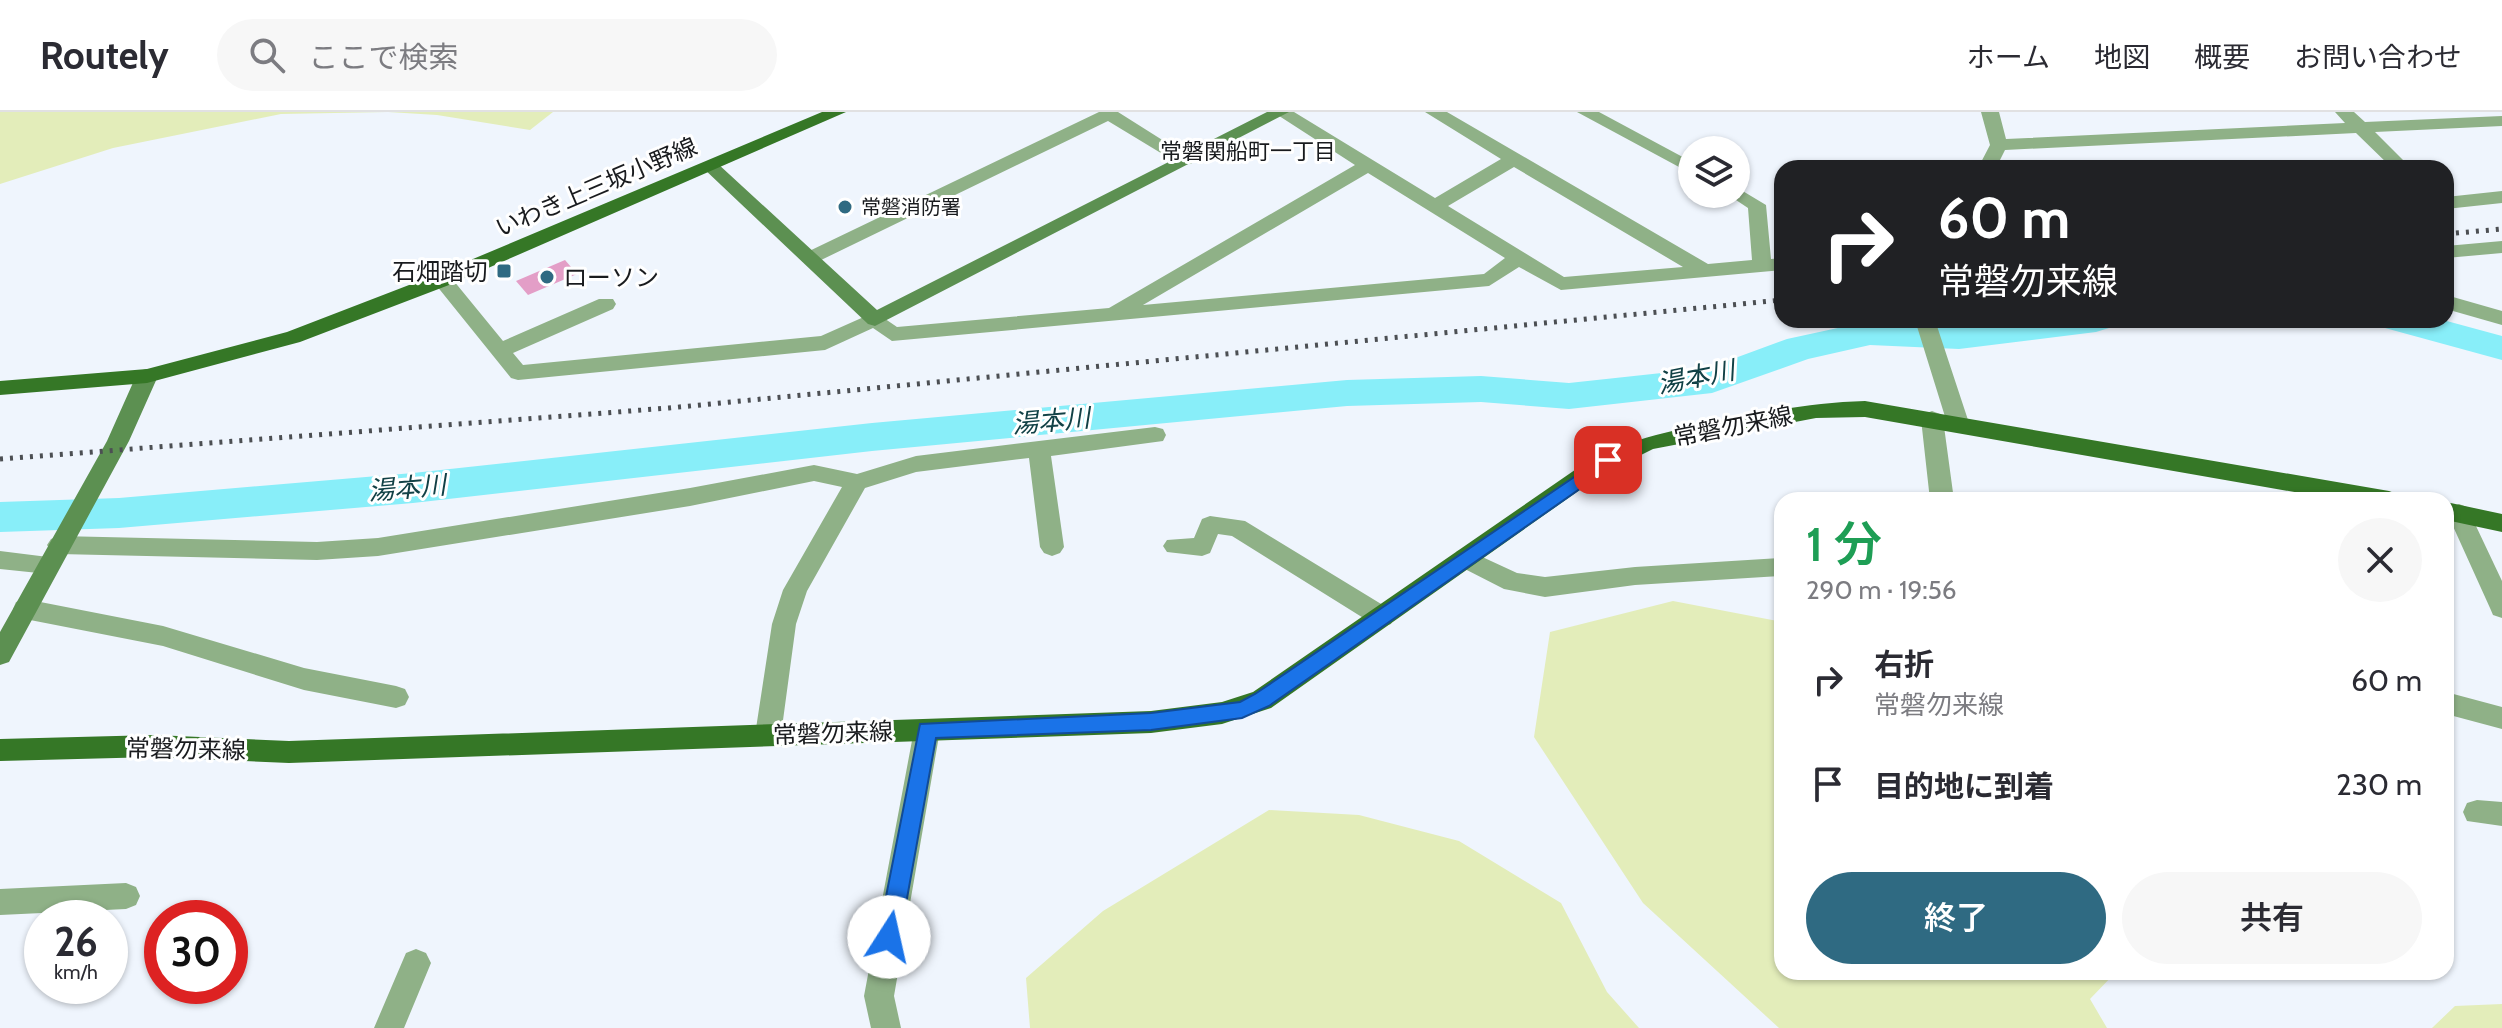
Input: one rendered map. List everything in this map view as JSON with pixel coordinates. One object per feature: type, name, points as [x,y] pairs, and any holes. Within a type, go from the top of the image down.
[{"type":"main road","name":"いわき上三坂小野線","points":[[0,388],[147,376],[293,337],[442,280],[837,112]]},
{"type":"main road","name":"常磐勿来線","points":[[0,750],[155,746],[289,752],[1151,722],[1242,710],[1262,700],[1593,469],[1623,452],[1650,442],[1816,410],[1865,409],[1958,423],[2344,492]]},
{"type":"main road","points":[[2454,512],[2502,523]]},
{"type":"street","points":[[442,280],[518,373],[825,343],[1281,112],[1561,284],[1774,264]]},
{"type":"street","points":[[1434,112],[1705,271]]},
{"type":"street","points":[[1586,112],[1678,161]]},
{"type":"street","points":[[1990,112],[1999,145],[1991,160]]},
{"type":"street","points":[[2344,112],[2394,160]]},
{"type":"street","points":[[810,258],[1109,114],[1185,160]]},
{"type":"street","points":[[1999,145],[2502,121]]},
{"type":"street","points":[[1434,206],[1515,159]]},
{"type":"street","points":[[1111,314],[1368,165]]},
{"type":"street","points":[[711,167],[892,334],[1489,280],[1519,258]]},
{"type":"street","points":[[2454,202],[2502,197]]},
{"type":"street","points":[[1750,201],[1757,205],[1762,265]]},
{"type":"street","points":[[2454,251],[2502,247]]},
{"type":"street","points":[[500,351],[606,304]]},
{"type":"street","points":[[2454,304],[2502,318]]},
{"type":"street","points":[[1928,328],[1958,423]]},
{"type":"street","points":[[0,655],[129,419],[147,376]]},
{"type":"street","points":[[1932,419],[1941,492]]},
{"type":"street","points":[[0,560],[57,549],[111,544],[317,551],[378,547],[690,497],[814,473],[857,482],[916,464],[1155,435]]},
{"type":"street","points":[[1039,449],[1052,547]]},
{"type":"street","points":[[768,735],[784,624],[795,590],[857,482]]},
{"type":"street","points":[[2454,516],[2502,608]]},
{"type":"street","points":[[1175,546],[1202,547],[1210,525],[1237,527],[1382,617]]},
{"type":"street","points":[[1465,558],[1513,582],[1545,587],[1635,576],[1774,567]]},
{"type":"street","points":[[25,609],[163,636],[304,679],[396,697]]},
{"type":"street","points":[[2454,705],[2502,718]]},
{"type":"street","points":[[886,1028],[879,996],[927,730]]},
{"type":"street","points":[[5,909],[126,896]]},
{"type":"street","points":[[389,1028],[416,963]]},
{"type":"green space","points":[[0,112],[388,112],[281,114],[113,148],[0,184]]},
{"type":"green space","points":[[388,112],[553,112],[530,130],[437,115]]},
{"type":"green space","points":[[1673,601],[1774,620],[1774,980],[2108,980],[2090,999],[2107,1028],[1779,1028],[1643,903],[1534,737],[1550,632]]},
{"type":"green space","points":[[1269,810],[1359,815],[1459,841],[1561,903],[1607,992],[1639,1028],[1030,1028],[1026,978],[1103,911]]},
{"type":"green space","points":[[2502,1004],[2502,1028],[2432,1028],[2455,1006]]},
{"type":"building","name":"ローソン","points":[[565,260],[577,274],[528,295],[516,281]]},
{"type":"waterway","name":"湯本川","points":[[0,517],[119,513],[413,488],[872,437],[1347,393],[1481,389],[1569,396],[1712,380],[1800,348],[1870,333],[1959,337],[2032,328]]},
{"type":"waterway","name":"湯本川","points":[[2428,328],[2502,348]]},
{"type":"railway","points":[[2454,233],[2502,229]]},
{"type":"railway","points":[[0,459],[669,408],[1774,301]]},
{"type":"place","name":"常磐消防署","points":[[845,207]]},
{"type":"place","name":"石畑踏切","points":[[504,271]]},
{"type":"place","name":"ローソン","points":[[547,277]]},
{"type":"district","name":"常磐関船町一丁目","points":[[1248,151]]},
{"type":"route","points":[[889,937],[927,730],[1151,722],[1242,710],[1262,700],[1608,460]]}]
